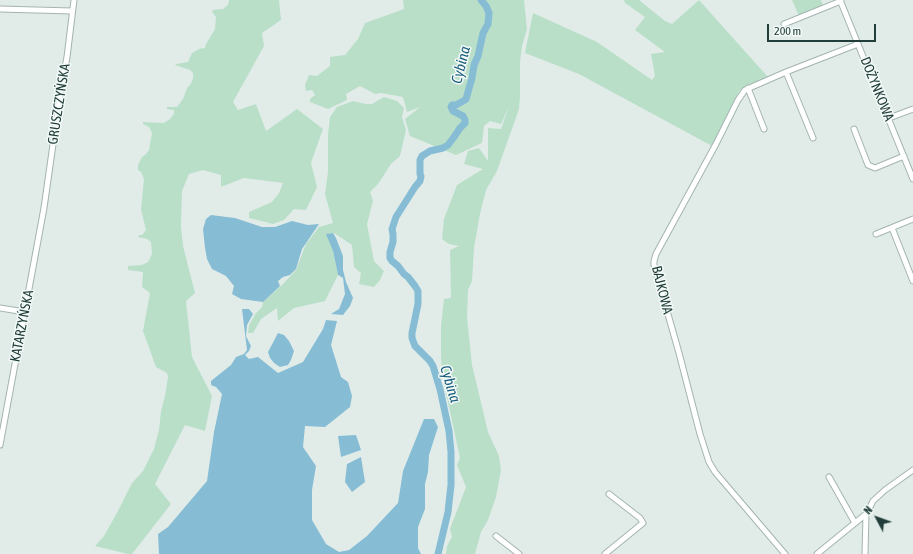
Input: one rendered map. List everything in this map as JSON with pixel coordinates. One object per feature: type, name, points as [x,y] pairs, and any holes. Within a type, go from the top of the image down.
[{"type":"street","name":"GRUSZCZYŃSKA","points":[[44,208],[67,57],[74,0]]},
{"type":"street","points":[[784,24],[841,0]]},
{"type":"street","name":"DOŻYNKOWA","points":[[841,0],[913,178]]},
{"type":"street","points":[[0,9],[72,11]]},
{"type":"street","points":[[764,129],[748,88],[858,44]]},
{"type":"street","points":[[786,72],[813,138]]},
{"type":"street","name":"BAJKOWA","points":[[748,88],[742,94],[734,108],[656,254],[654,265],[703,445],[709,462],[714,472],[785,554]]},
{"type":"street","points":[[889,118],[913,109]]},
{"type":"street","points":[[854,129],[868,165],[875,168],[904,156]]},
{"type":"street","name":"KATARZYŃSKA","points":[[0,445],[44,208]]},
{"type":"street","points":[[876,234],[913,219]]},
{"type":"street","points":[[892,228],[913,281]]},
{"type":"street","points":[[0,308],[25,312]]},
{"type":"street","points":[[818,554],[866,514],[873,501],[885,490],[913,470]]},
{"type":"street","points":[[830,476],[855,523]]},
{"type":"street","points":[[605,554],[643,523],[640,518],[609,494]]},
{"type":"street","points":[[865,554],[866,514]]},
{"type":"street","points":[[496,536],[519,554]]},
{"type":"green space","points":[[229,0],[279,0],[281,20],[262,33],[264,46],[233,102],[238,110],[256,104],[266,131],[297,109],[323,129],[311,163],[317,187],[306,210],[294,209],[284,220],[273,224],[249,218],[249,212],[272,202],[279,193],[283,183],[244,178],[221,187],[221,175],[203,170],[189,174],[182,191],[181,227],[183,246],[195,293],[186,301],[192,357],[212,396],[205,431],[185,425],[155,484],[171,504],[132,554],[128,554],[95,546],[104,536],[132,483],[143,471],[154,449],[159,430],[161,411],[168,377],[167,373],[156,367],[143,331],[150,293],[142,287],[143,272],[128,270],[128,266],[142,265],[148,262],[152,254],[151,242],[147,239],[138,237],[146,230],[141,209],[144,179],[141,172],[138,170],[138,165],[142,157],[149,150],[152,133],[149,127],[143,124],[143,122],[164,123],[174,114],[174,110],[167,109],[167,107],[177,107],[183,99],[187,88],[193,79],[193,73],[190,70],[175,65],[188,62],[192,53],[199,49],[205,48],[215,29],[216,17],[212,12],[213,10],[223,9],[228,5]]},
{"type":"green space","points":[[403,0],[524,0],[527,29],[522,46],[520,62],[519,109],[497,171],[486,190],[474,248],[472,281],[468,290],[467,317],[472,365],[488,432],[499,456],[501,470],[496,497],[488,520],[481,532],[475,554],[446,554],[447,546],[452,537],[450,529],[466,487],[457,465],[460,458],[442,374],[441,354],[441,326],[444,299],[451,298],[450,250],[459,246],[449,244],[442,239],[444,219],[457,185],[483,169],[464,164],[468,151],[479,148],[488,161],[488,128],[501,129],[509,106],[501,124],[490,121],[484,126],[482,143],[456,155],[410,136],[405,119],[420,107],[407,112],[403,97],[381,93],[375,94],[360,86],[346,94],[347,100],[328,109],[310,102],[310,99],[315,95],[312,90],[306,91],[305,85],[309,75],[317,76],[330,66],[330,57],[345,55],[358,39],[365,23],[404,9]]},
{"type":"green space","points":[[624,0],[639,0],[665,21],[672,24],[699,0],[768,77],[745,86],[739,91],[712,146],[579,74],[525,53],[533,13],[597,42],[652,80],[655,76],[651,54],[665,52],[635,30],[645,17],[625,3]]},
{"type":"green space","points":[[792,0],[821,0],[823,6],[799,16]]},
{"type":"green space","points":[[384,97],[397,101],[404,108],[402,117],[406,130],[400,156],[391,164],[378,184],[370,192],[373,201],[367,224],[374,261],[384,271],[380,280],[374,287],[359,284],[361,273],[354,267],[352,245],[334,233],[327,234],[333,251],[338,275],[325,301],[294,308],[278,321],[277,308],[261,319],[253,333],[248,333],[249,325],[256,313],[262,307],[263,302],[296,270],[306,244],[319,227],[333,223],[325,194],[328,172],[328,135],[330,117],[337,107],[353,101],[372,104]]},
{"type":"water","points":[[211,215],[235,218],[262,227],[275,227],[292,221],[308,225],[319,224],[302,249],[296,269],[290,275],[283,277],[278,281],[280,286],[263,302],[241,299],[232,294],[234,286],[226,276],[212,269],[207,259],[203,229],[206,219]]},
{"type":"water","points":[[333,233],[343,256],[343,270],[346,282],[353,298],[350,306],[343,315],[331,314],[339,309],[345,294],[343,278],[338,275],[333,251],[326,234]]},
{"type":"water","points":[[242,309],[249,309],[253,314],[247,325],[246,336],[251,346],[245,355],[249,359],[258,357],[278,373],[303,362],[323,329],[326,320],[337,321],[331,345],[341,377],[348,382],[352,396],[350,407],[325,427],[305,426],[303,447],[316,466],[312,490],[312,520],[326,544],[339,552],[349,550],[367,536],[398,503],[403,471],[424,419],[434,419],[438,427],[429,455],[428,472],[425,484],[425,509],[418,527],[418,548],[421,554],[159,554],[158,534],[168,527],[207,481],[214,432],[222,394],[216,387],[211,385],[211,381],[231,365],[236,357],[244,354],[247,350]]},
{"type":"water","points":[[278,333],[284,335],[294,351],[288,365],[280,367],[270,358],[268,352]]},
{"type":"water","points":[[356,435],[361,450],[341,457],[338,436]]},
{"type":"water","points":[[361,457],[365,482],[352,492],[345,482],[347,464]]},
{"type":"waterway","name":"Cybina","points":[[438,554],[448,512],[451,485],[451,452],[449,431],[440,389],[433,366],[415,346],[412,338],[418,304],[418,291],[408,277],[392,261],[390,258],[390,252],[393,242],[392,229],[396,217],[420,181],[420,160],[422,156],[430,151],[443,148],[448,145],[465,123],[463,116],[453,111],[451,107],[452,105],[456,105],[466,99],[483,33],[488,24],[489,13],[481,0]]}]
